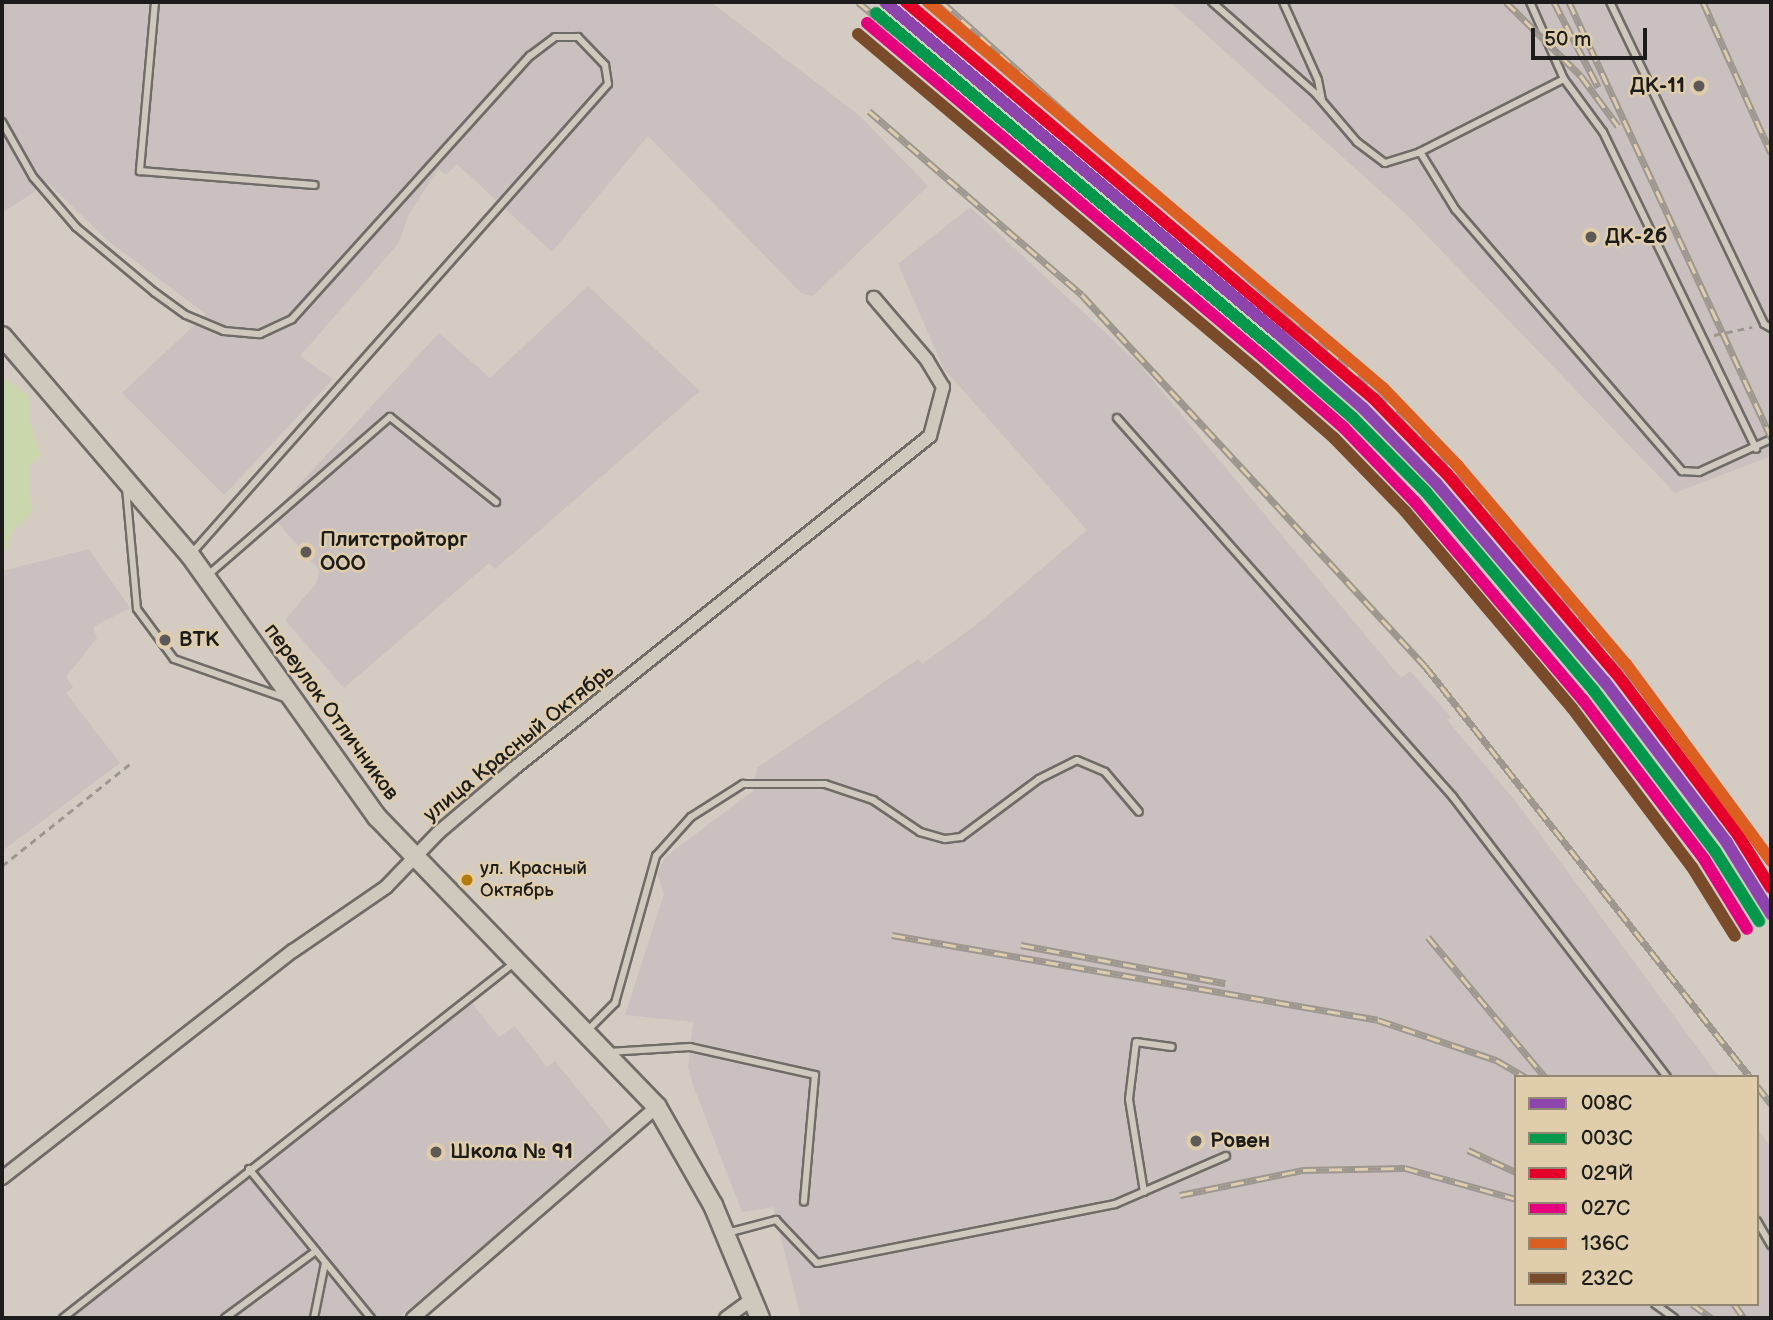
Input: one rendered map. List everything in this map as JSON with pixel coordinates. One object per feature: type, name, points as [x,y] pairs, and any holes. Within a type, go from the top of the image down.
[{"type":"main road","name":"переулок Отличников","points":[[2,336],[125,475],[190,555],[371,808],[608,1052],[657,1107],[687,1152],[725,1233],[760,1318]]},
{"type":"street","name":"улица Красный Октябрь","points":[[2,1178],[293,951],[386,887],[415,856],[512,770],[930,436],[943,387],[927,360],[874,298]]},
{"type":"street","points":[[413,1318],[657,1107]]},
{"type":"street","points":[[726,1318],[752,1299]]},
{"type":"lane","points":[[155,2],[140,171],[314,185]]},
{"type":"lane","points":[[1212,2],[1322,101],[1357,142],[1385,163],[1420,152],[1564,79]]},
{"type":"lane","points":[[1283,2],[1318,80],[1322,101]]},
{"type":"lane","points":[[1610,2],[1764,324],[1771,328]]},
{"type":"lane","points":[[1533,3],[1564,79],[1603,132],[1756,449]]},
{"type":"lane","points":[[2,122],[33,177],[76,227],[154,292],[186,315],[223,331],[260,334],[292,318],[530,56],[555,37],[578,37],[605,65],[608,84],[190,555]]},
{"type":"lane","points":[[1420,152],[1455,209],[1682,471],[1699,472],[1756,449],[1771,439]]},
{"type":"lane","points":[[206,577],[390,417],[496,502]]},
{"type":"lane","points":[[1117,418],[1453,797],[1665,1075]]},
{"type":"lane","points":[[125,475],[138,609],[174,659],[292,700]]},
{"type":"lane","points":[[587,1031],[615,1003],[656,856],[691,817],[743,784],[825,784],[873,800],[920,832],[945,839],[961,837],[1039,779],[1077,760],[1105,772],[1139,812]]},
{"type":"lane","points":[[63,1318],[518,960]]},
{"type":"lane","points":[[1144,1192],[1129,1099],[1136,1042],[1172,1047]]},
{"type":"lane","points":[[608,1052],[690,1047],[815,1074],[804,1202]]},
{"type":"lane","points":[[725,1233],[776,1220],[817,1263],[1115,1203],[1226,1156]]},
{"type":"lane","points":[[249,1169],[371,1318]]},
{"type":"lane","points":[[1759,1224],[1771,1245]]},
{"type":"lane","points":[[225,1318],[316,1251]]},
{"type":"lane","points":[[314,1318],[325,1263]]},
{"type":"lane","points":[[1658,1306],[1674,1318]]},
{"type":"path","points":[[1704,337],[1764,324]]},
{"type":"path","points":[[2,866],[130,764]]},
{"type":"shaded area","points":[[2,2],[711,2],[860,116],[928,186],[813,296],[801,293],[648,136],[552,252],[457,164],[446,175],[438,169],[409,214],[398,244],[300,356],[333,379],[224,495],[122,393],[206,314],[107,240],[48,183],[2,213]]},
{"type":"shaded area","points":[[1170,2],[1771,2],[1771,456],[1675,493],[1407,215]]},
{"type":"shaded area","points":[[970,207],[1140,365],[1401,678],[1410,671],[1451,717],[1447,720],[1517,803],[1718,1075],[1514,1075],[1514,1306],[1759,1306],[1759,1131],[1771,1147],[1771,1318],[801,1318],[773,1207],[742,1212],[693,1085],[688,1067],[693,1022],[625,1015],[664,894],[657,874],[665,857],[753,791],[757,768],[918,659],[922,664],[976,625],[1087,530],[944,369],[898,264]]},
{"type":"shaded area","points":[[588,286],[700,391],[495,569],[489,563],[344,688],[285,620],[317,582],[319,570],[271,515],[439,333],[490,378]]},
{"type":"shaded area","points":[[89,549],[130,608],[93,627],[97,638],[66,677],[73,687],[66,693],[120,763],[2,851],[2,571]]},
{"type":"shaded area","name":"Школа № 91","points":[[470,1001],[499,1037],[515,1026],[547,1067],[555,1061],[614,1134],[398,1318],[53,1318],[239,1170],[247,1178]]},
{"type":"green space","points":[[2,377],[29,396],[29,419],[41,456],[29,466],[31,513],[13,531],[2,559]]},
{"type":"railway","points":[[858,2],[1109,208]]},
{"type":"railway","points":[[942,2],[1413,426],[1538,566],[1742,824]]},
{"type":"railway","points":[[1506,2],[1581,76],[1618,126]]},
{"type":"railway","points":[[1554,2],[1598,87]]},
{"type":"railway","points":[[1569,2],[1771,438]]},
{"type":"railway","points":[[1703,2],[1771,153]]},
{"type":"railway","points":[[869,111],[1082,295],[1425,666],[1748,1075]]},
{"type":"railway","points":[[892,935],[1378,1020],[1496,1060],[1522,1075]]},
{"type":"railway","points":[[1428,937],[1543,1075]]},
{"type":"railway","points":[[1021,945],[1225,983]]},
{"type":"railway","points":[[1759,1089],[1771,1104]]},
{"type":"railway","points":[[1468,1150],[1514,1171]]},
{"type":"railway","points":[[1180,1195],[1303,1170],[1405,1168],[1514,1198]]},
{"type":"railway","points":[[1695,1306],[1711,1318]]},
{"type":"railway","points":[[1735,1306],[1744,1318]]},
{"type":"transit line","name":"008С","points":[[885,2],[1281,336],[1363,408],[1436,483],[1605,682],[1727,843],[1771,914]]},
{"type":"transit line","name":"029Й","points":[[906,2],[1373,398],[1447,474],[1616,673],[1738,835],[1771,888]]},
{"type":"transit line","name":"136С","points":[[928,2],[1383,388],[1457,465],[1626,664],[1771,861]]},
{"type":"transit line","name":"003С","points":[[876,13],[1272,347],[1353,418],[1426,492],[1594,691],[1715,851],[1759,921]]},
{"type":"transit line","name":"027С","points":[[867,23],[1344,428],[1415,502],[1583,700],[1704,859],[1747,929]]},
{"type":"transit line","name":"232C","points":[[858,34],[1254,368],[1334,438],[1405,511],[1572,708],[1692,867],[1735,936]]},
{"type":"place","name":"ДК-11","points":[[1699,86]]},
{"type":"place","name":"ДК-2б","points":[[1591,237]]},
{"type":"place","name":"Плитстройторг ООО","points":[[306,552]]},
{"type":"place","name":"ВТК","points":[[165,640]]},
{"type":"place","name":"ул. Красный Октябрь","points":[[467,880]]},
{"type":"place","name":"Ровен","points":[[1196,1141]]},
{"type":"place","name":"Школа № 91","points":[[436,1152]]}]
